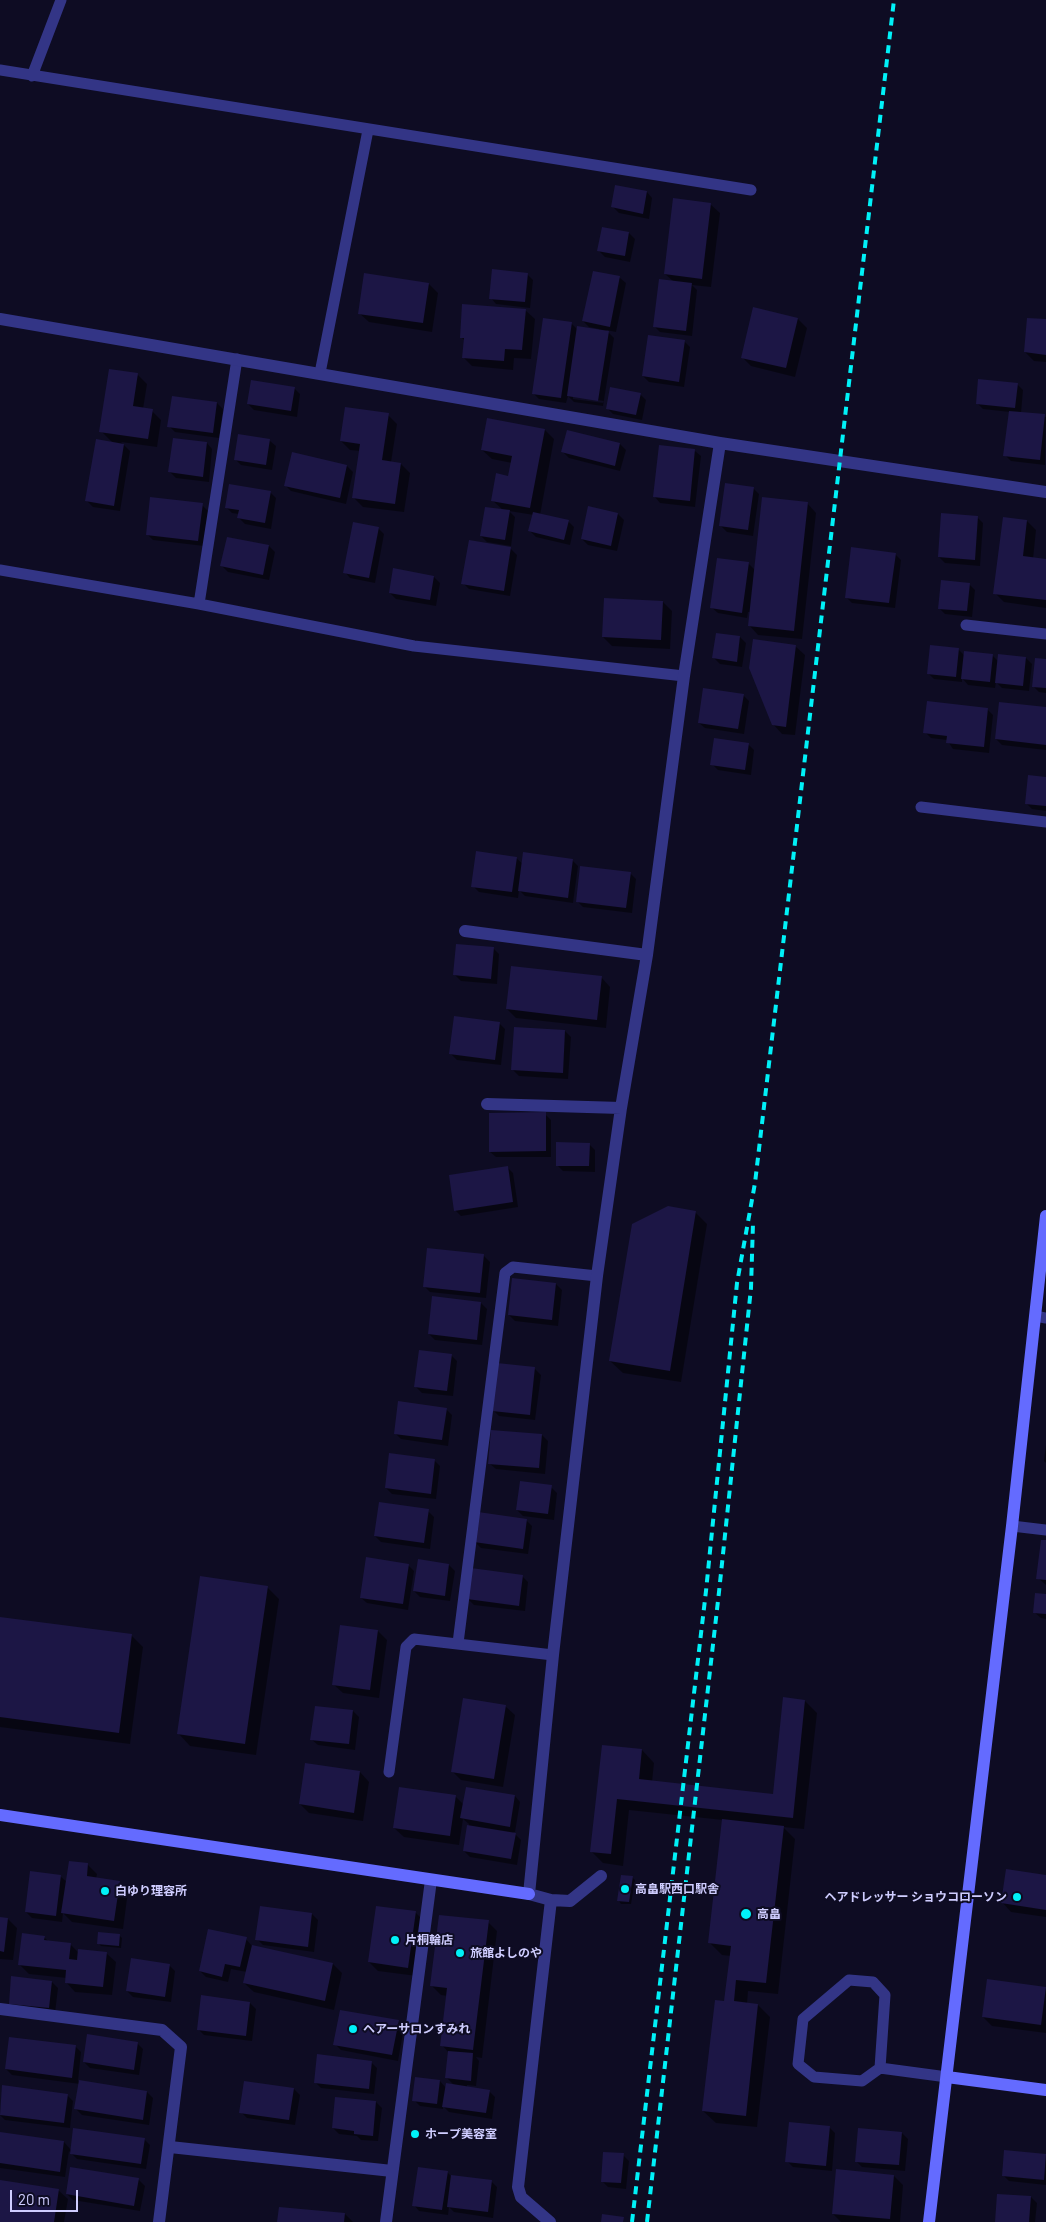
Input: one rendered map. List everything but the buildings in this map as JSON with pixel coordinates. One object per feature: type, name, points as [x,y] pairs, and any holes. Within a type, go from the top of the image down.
[{"type":"street","points":[[0,319],[720,443],[1046,492]]},
{"type":"street","points":[[529,1894],[597,1276],[621,1108],[647,955],[684,676],[720,443]]},
{"type":"street","points":[[465,931],[647,955]]},
{"type":"street","points":[[487,1104],[621,1108]]},
{"type":"street","points":[[929,2222],[948,2077],[1012,1526],[1040,1317],[1046,1216]]},
{"type":"street","points":[[0,1815],[529,1894],[552,1900],[570,1901],[600,1876]]},
{"type":"street","points":[[386,2222],[431,1880]]},
{"type":"street","points":[[550,2222],[521,2198],[518,2187],[552,1900]]},
{"type":"street","points":[[0,2009],[162,2030],[181,2047],[170,2147],[159,2222]]},
{"type":"street","points":[[948,2077],[1046,2090]]},
{"type":"street","points":[[170,2147],[392,2171]]},
{"type":"lane","points":[[32,76],[61,0]]},
{"type":"lane","points":[[0,70],[751,190]]},
{"type":"lane","points":[[320,373],[368,130]]},
{"type":"lane","points":[[198,604],[237,359]]},
{"type":"lane","points":[[0,570],[198,604],[414,646],[684,676]]},
{"type":"lane","points":[[966,625],[1046,634]]},
{"type":"lane","points":[[921,807],[1046,822]]},
{"type":"lane","points":[[458,1643],[505,1273],[514,1267],[597,1276]]},
{"type":"lane","points":[[1012,1526],[1046,1530]]},
{"type":"lane","points":[[389,1772],[406,1647],[414,1639],[554,1655]]},
{"type":"lane","points":[[880,2068],[886,1995],[873,1982],[849,1980],[803,2019],[798,2064],[814,2078],[862,2081],[880,2068],[948,2077]]},
{"type":"railway","points":[[632,2222],[706,1591],[737,1283],[755,1183],[894,0]]},
{"type":"railway","points":[[647,2222],[719,1592],[751,1288],[753,1223]]},
{"type":"place","name":"高畠駅西口駅舎","points":[[625,1889]]},
{"type":"place","name":"白ゆり理容所","points":[[105,1891]]},
{"type":"place","name":"ヘアドレッサー ショウコローソン","points":[[1017,1897]]},
{"type":"place","name":"高畠","points":[[746,1914]]},
{"type":"place","name":"片桐輪店","points":[[395,1940]]},
{"type":"place","name":"旅館よしのや","points":[[460,1953]]},
{"type":"place","name":"ヘアーサロンすみれ","points":[[353,2029]]},
{"type":"place","name":"ホープ美容室","points":[[415,2134]]}]
